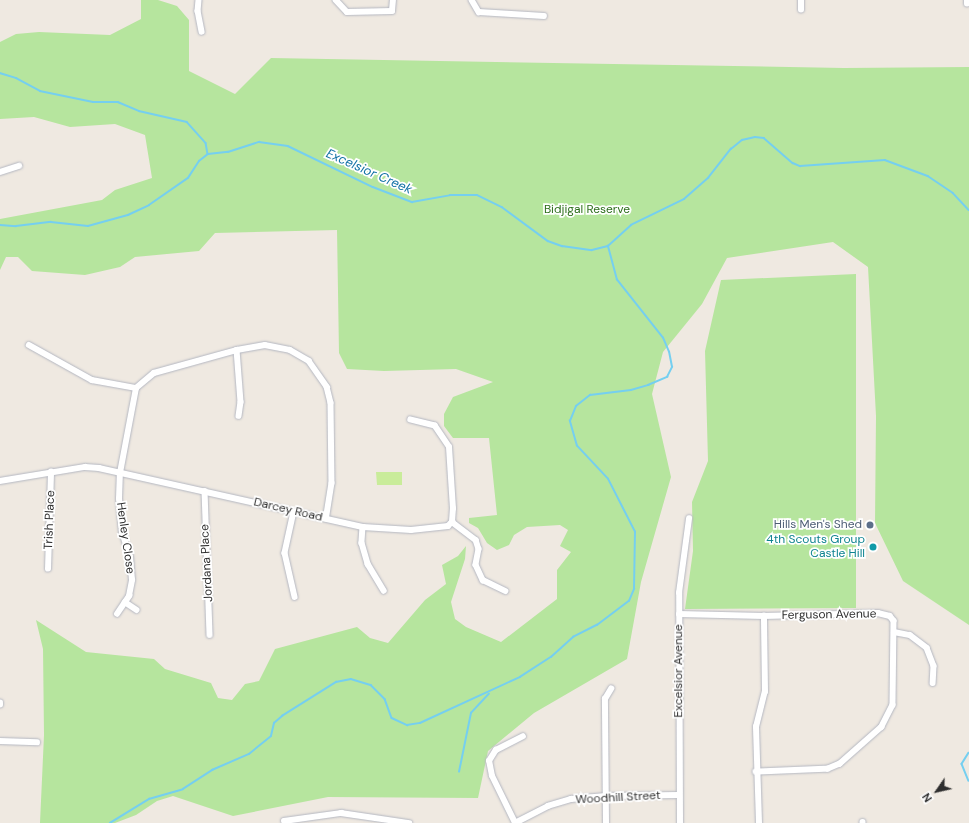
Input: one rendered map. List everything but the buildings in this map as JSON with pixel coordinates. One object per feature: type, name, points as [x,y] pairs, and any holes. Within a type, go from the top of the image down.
[{"type":"street","points":[[199,0],[198,11],[202,32]]},
{"type":"street","points":[[336,0],[347,12],[392,10],[393,0]]},
{"type":"street","points":[[472,0],[479,12],[544,16]]},
{"type":"street","points":[[800,10],[801,0]]},
{"type":"street","points":[[0,172],[19,166]]},
{"type":"street","points":[[29,345],[92,380],[136,388],[148,376],[164,368],[237,350],[265,345],[290,350],[308,361],[327,387],[331,403],[332,483],[326,519]]},
{"type":"street","points":[[237,350],[241,402],[239,416]]},
{"type":"street","name":"Henley Close","points":[[117,614],[125,602],[132,580],[130,557],[122,532],[119,499],[120,473],[136,388]]},
{"type":"street","points":[[411,420],[434,426],[449,447],[452,522],[476,540],[479,549],[476,565],[483,580],[506,591]]},
{"type":"street","name":"Darcey Road","points":[[0,481],[85,467],[205,491],[363,527],[411,530],[443,528],[452,522]]},
{"type":"street","name":"Trish Place","points":[[48,569],[51,472]]},
{"type":"street","name":"Jordana Place","points":[[205,491],[210,635]]},
{"type":"street","points":[[294,512],[285,553],[295,597]]},
{"type":"street","name":"Excelsior Avenue","points":[[680,823],[678,795],[679,593],[689,519]]},
{"type":"street","points":[[363,527],[362,543],[368,564],[384,591]]},
{"type":"street","points":[[125,602],[136,610]]},
{"type":"street","name":"Ferguson Avenue","points":[[679,614],[764,616],[884,613],[894,621],[893,705],[882,727],[840,764],[828,769],[756,772]]},
{"type":"street","points":[[759,823],[756,772],[756,727],[764,692],[764,616]]},
{"type":"street","points":[[894,632],[910,635],[927,648],[934,666],[933,683]]},
{"type":"street","points":[[606,823],[605,699],[611,690]]},
{"type":"street","points":[[515,823],[492,776],[489,761],[496,750],[522,736]]},
{"type":"street","points":[[0,741],[37,742]]},
{"type":"street","name":"Woodhill Street","points":[[515,823],[559,802],[606,796],[678,795]]},
{"type":"street","points":[[284,820],[341,813],[409,823]]},
{"type":"green space","name":"Bidjigal Reserve","points":[[141,0],[158,0],[177,6],[189,20],[189,71],[235,94],[271,58],[844,68],[969,67],[969,625],[903,581],[875,523],[876,416],[868,267],[833,242],[727,258],[702,304],[663,352],[652,394],[671,477],[641,582],[627,659],[534,713],[488,751],[478,798],[328,797],[233,816],[173,796],[157,801],[136,815],[115,823],[40,823],[44,735],[43,649],[36,620],[86,652],[154,659],[165,669],[211,683],[218,698],[232,700],[245,684],[259,681],[275,649],[357,627],[370,638],[388,643],[425,600],[446,584],[442,565],[458,556],[466,546],[465,559],[451,602],[455,619],[466,627],[501,642],[557,599],[557,570],[571,552],[560,546],[568,530],[560,525],[527,527],[514,535],[509,545],[497,550],[487,543],[478,528],[469,523],[469,518],[497,515],[489,438],[453,438],[444,426],[444,414],[453,397],[493,382],[456,369],[384,371],[347,369],[339,353],[337,230],[215,233],[199,251],[135,257],[120,267],[85,275],[32,271],[18,257],[6,257],[0,270],[0,219],[102,200],[115,190],[152,178],[145,135],[115,124],[70,127],[34,117],[0,119],[0,42],[16,34],[39,32],[110,35],[141,19]]},
{"type":"green space","points":[[856,274],[856,608],[685,609],[693,551],[692,502],[708,461],[705,351],[721,280]]},
{"type":"green space","points":[[376,472],[402,472],[402,485],[377,485]]},
{"type":"waterway","name":"Excelsior Creek","points":[[0,73],[16,78],[40,91],[93,102],[118,102],[139,111],[187,122],[206,143],[208,154],[228,152],[259,142],[288,146],[373,187],[412,202],[450,195],[477,195],[502,207],[548,241],[562,246],[592,250],[608,246],[631,225],[684,199],[708,178],[731,149],[742,140],[755,137],[764,138],[793,163],[800,166],[885,160],[928,176],[953,193],[969,210]]},
{"type":"waterway","points":[[0,225],[16,226],[51,222],[88,226],[128,215],[149,205],[188,178],[199,161],[208,154]]},
{"type":"waterway","points":[[110,823],[149,799],[183,789],[212,770],[249,754],[271,736],[274,723],[282,716],[336,682],[351,679],[371,685],[385,699],[392,718],[407,725],[420,723],[520,677],[551,657],[573,637],[597,625],[629,601],[634,589],[635,532],[608,479],[577,446],[570,421],[576,406],[590,395],[631,390],[648,385],[667,377],[672,367],[669,352],[663,338],[617,280],[608,246]]},
{"type":"waterway","points":[[459,772],[471,713],[489,694]]},
{"type":"waterway","points":[[969,753],[962,764],[969,781]]},
{"type":"place","name":"Hills Men's Shed","points":[[870,525]]},
{"type":"place","name":"4th Scouts Group Castle Hill","points":[[873,547]]}]
